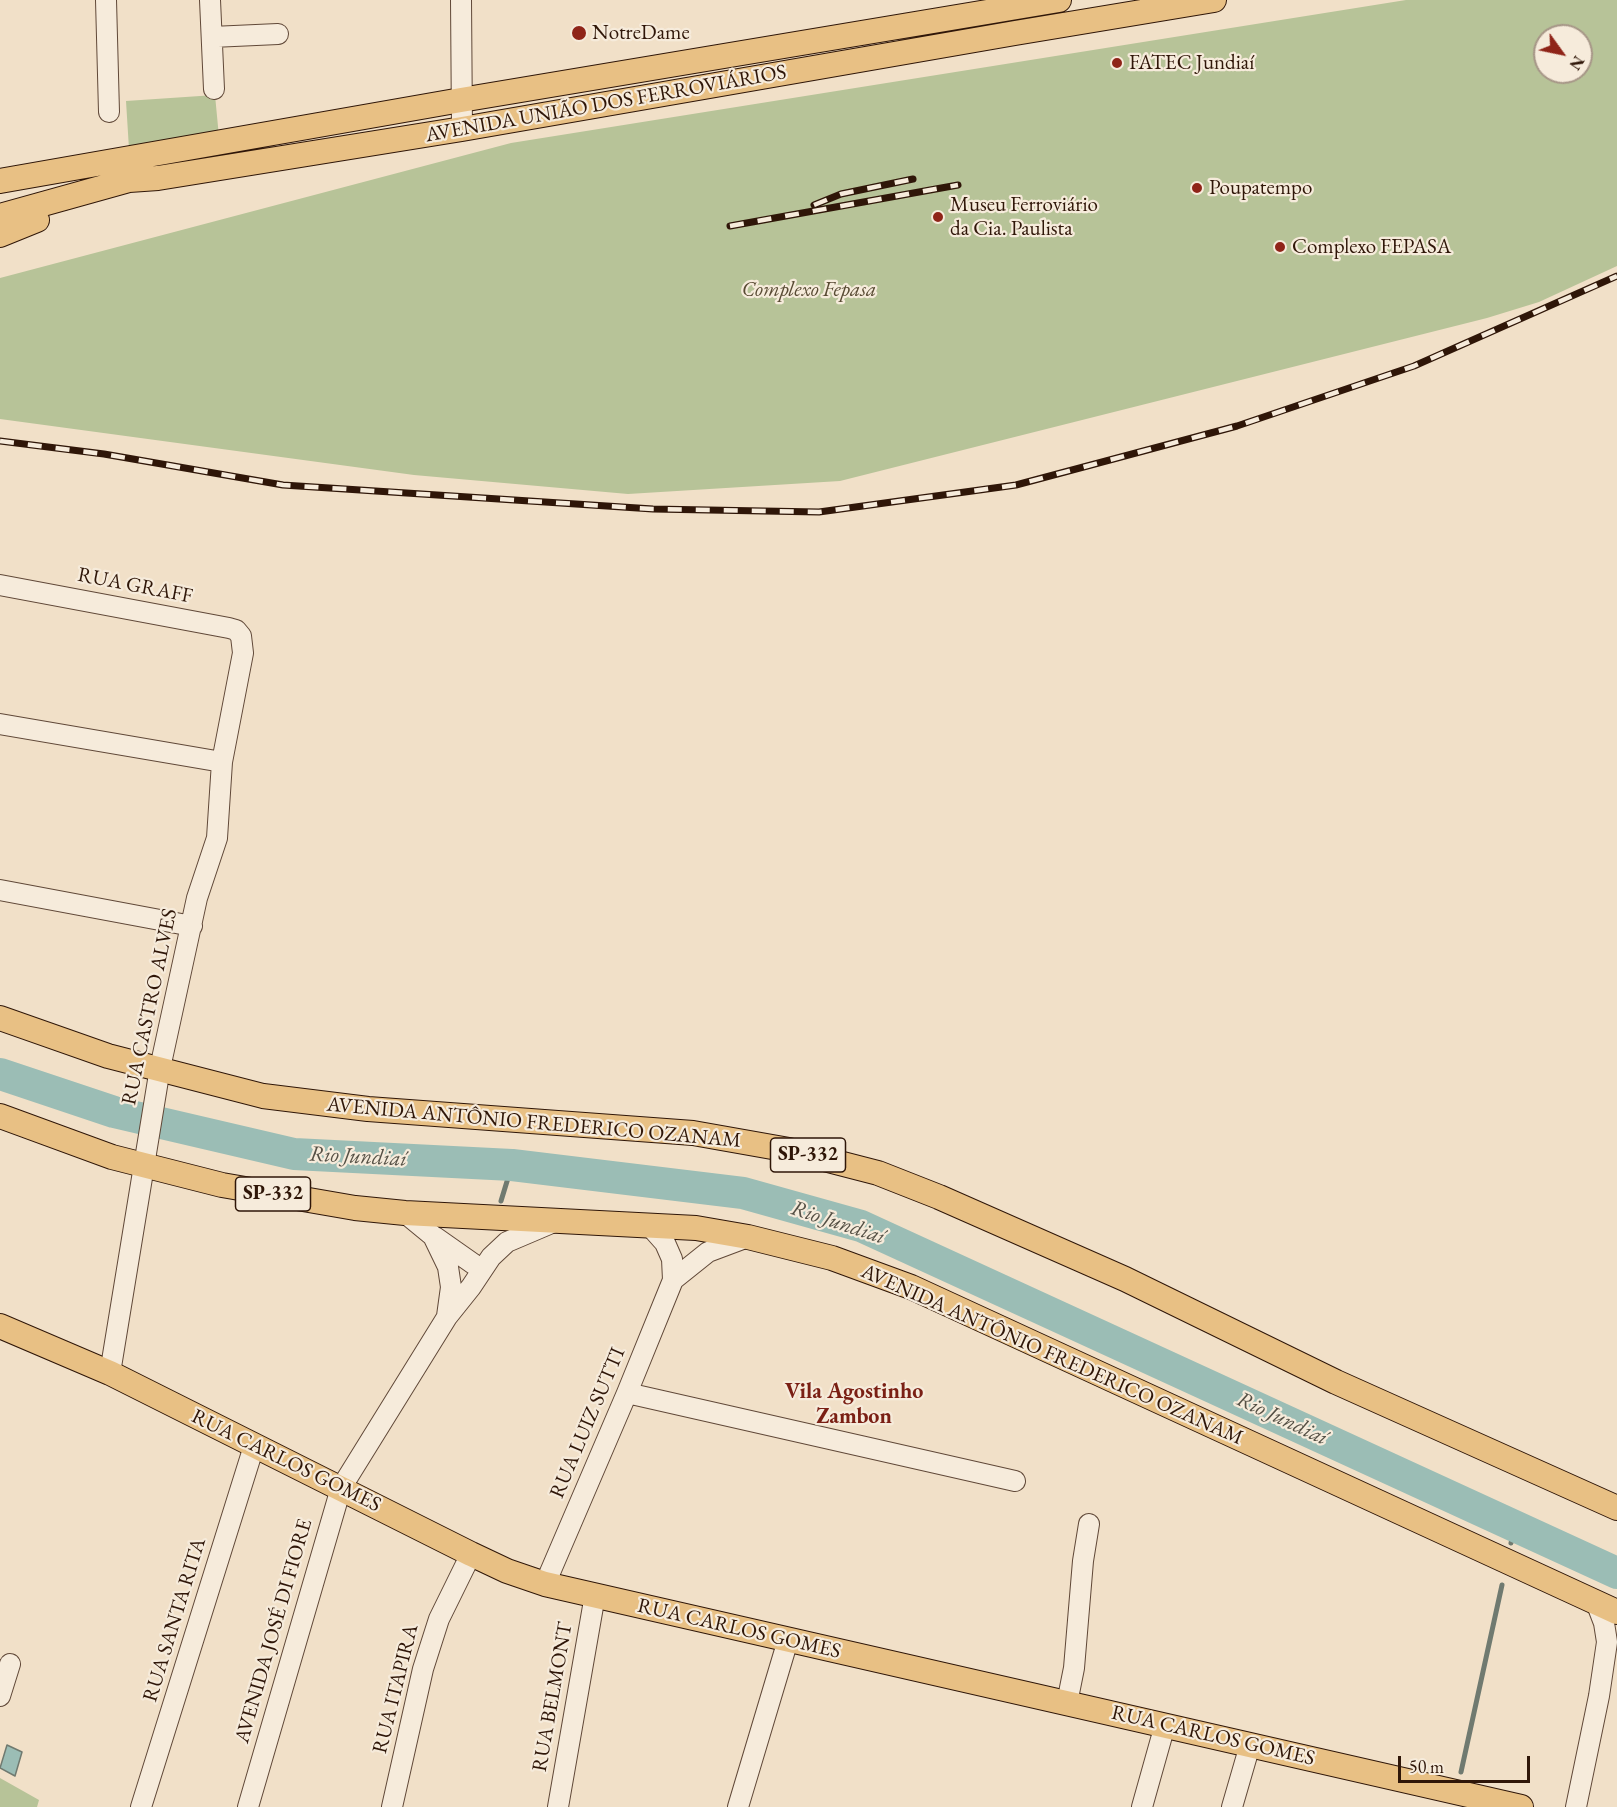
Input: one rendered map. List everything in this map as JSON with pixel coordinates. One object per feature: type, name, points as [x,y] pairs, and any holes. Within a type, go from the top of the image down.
[{"type":"main road","name":"AVENIDA UNIÃO DOS FERROVIÁRIOS","points":[[0,181],[978,7],[1059,0]]},
{"type":"main road","name":"AVENIDA UNIÃO DOS FERROVIÁRIOS","points":[[0,216],[129,180],[158,178],[462,129],[1214,0]]},
{"type":"main road","points":[[0,198],[49,185],[80,167]]},
{"type":"main road","points":[[0,235],[96,197],[158,178]]},
{"type":"main road","name":"AVENIDA ANTÔNIO FREDERICO OZANAM","points":[[0,1018],[108,1056],[159,1077],[263,1096],[368,1108],[693,1133],[789,1150],[878,1173],[939,1197],[1125,1279],[1336,1382],[1614,1507]]},
{"type":"main road","name":"AVENIDA ANTÔNIO FREDERICO OZANAM","points":[[0,1116],[112,1157],[145,1157],[222,1185],[355,1208],[405,1213],[696,1228],[748,1237],[832,1258],[911,1287],[1606,1607]]},
{"type":"main road","name":"RUA CARLOS GOMES","points":[[1,1329],[110,1373],[471,1554],[507,1571],[545,1584],[1521,1807]]},
{"type":"street","points":[[106,0],[109,112]]},
{"type":"street","points":[[210,0],[213,89]]},
{"type":"street","points":[[461,0],[462,129]]},
{"type":"street","points":[[978,7],[979,39]]},
{"type":"street","points":[[212,37],[278,34]]},
{"type":"street","name":"RUA GRAFF","points":[[0,585],[236,630],[241,636],[243,653]]},
{"type":"street","name":"RUA CASTRO ALVES","points":[[110,1373],[159,1077],[197,898],[217,838],[222,762],[243,653]]},
{"type":"street","points":[[0,724],[222,762]]},
{"type":"street","points":[[0,890],[192,926]]},
{"type":"street","points":[[405,1213],[433,1236],[482,1270]]},
{"type":"street","name":"AVENIDA JOSÉ DI FIORE","points":[[248,1807],[341,1488],[447,1317],[491,1257],[507,1242],[557,1221]]},
{"type":"street","points":[[649,1225],[665,1243],[672,1259],[673,1280]]},
{"type":"street","points":[[433,1236],[448,1267],[451,1287],[447,1317]]},
{"type":"street","name":"RUA LUIZ SUTTI","points":[[545,1584],[673,1280],[708,1252],[748,1237]]},
{"type":"street","points":[[627,1393],[1016,1481]]},
{"type":"street","name":"RUA SANTA RITA","points":[[141,1807],[254,1446]]},
{"type":"street","points":[[1067,1703],[1074,1668],[1083,1561],[1089,1524]]},
{"type":"street","name":"RUA ITAPIRA","points":[[392,1807],[423,1669],[440,1619],[471,1554]]},
{"type":"street","name":"RUA BELMONT","points":[[558,1807],[595,1595]]},
{"type":"street","points":[[1576,1807],[1599,1696],[1607,1642],[1606,1607]]},
{"type":"street","points":[[738,1807],[788,1640]]},
{"type":"street","points":[[1599,1696],[1617,1659]]},
{"type":"street","points":[[0,1696],[10,1664]]},
{"type":"street","points":[[1142,1807],[1165,1725]]},
{"type":"street","points":[[1233,1807],[1250,1745]]},
{"type":"green space","name":"Complexo Fepasa","points":[[1406,0],[1617,0],[1617,266],[1539,302],[1487,318],[840,481],[628,494],[414,475],[0,419],[0,278],[511,143]]},
{"type":"green space","points":[[215,95],[219,137],[129,149],[126,101]]},
{"type":"green space","points":[[0,1778],[39,1800],[37,1807],[0,1807]]},
{"type":"water","points":[[7,1745],[22,1752],[15,1776],[0,1768]]},
{"type":"waterway","name":"Rio Jundiaí","points":[[0,1074],[114,1112],[294,1154],[512,1165],[743,1193],[861,1226],[1617,1573]]},
{"type":"waterway","points":[[501,1201],[512,1165]]},
{"type":"waterway","points":[[1511,1543],[1515,1526]]},
{"type":"waterway","points":[[1461,1772],[1502,1585]]},
{"type":"railway","points":[[814,205],[841,194],[913,179]]},
{"type":"railway","points":[[730,226],[958,185]]},
{"type":"railway","points":[[0,441],[104,454],[283,485],[653,509],[819,512],[1016,485],[1237,426],[1414,366],[1617,276]]},
{"type":"place","name":"NotreDame","points":[[579,33]]},
{"type":"place","name":"FATEC Jundiaí","points":[[1117,63]]},
{"type":"place","name":"Poupatempo","points":[[1197,188]]},
{"type":"place","name":"Museu Ferroviário da Cia. Paulista","points":[[938,217]]},
{"type":"place","name":"Complexo FEPASA","points":[[1280,247]]},
{"type":"district","name":"Vila Agostinho Zambon","points":[[854,1404]]}]
